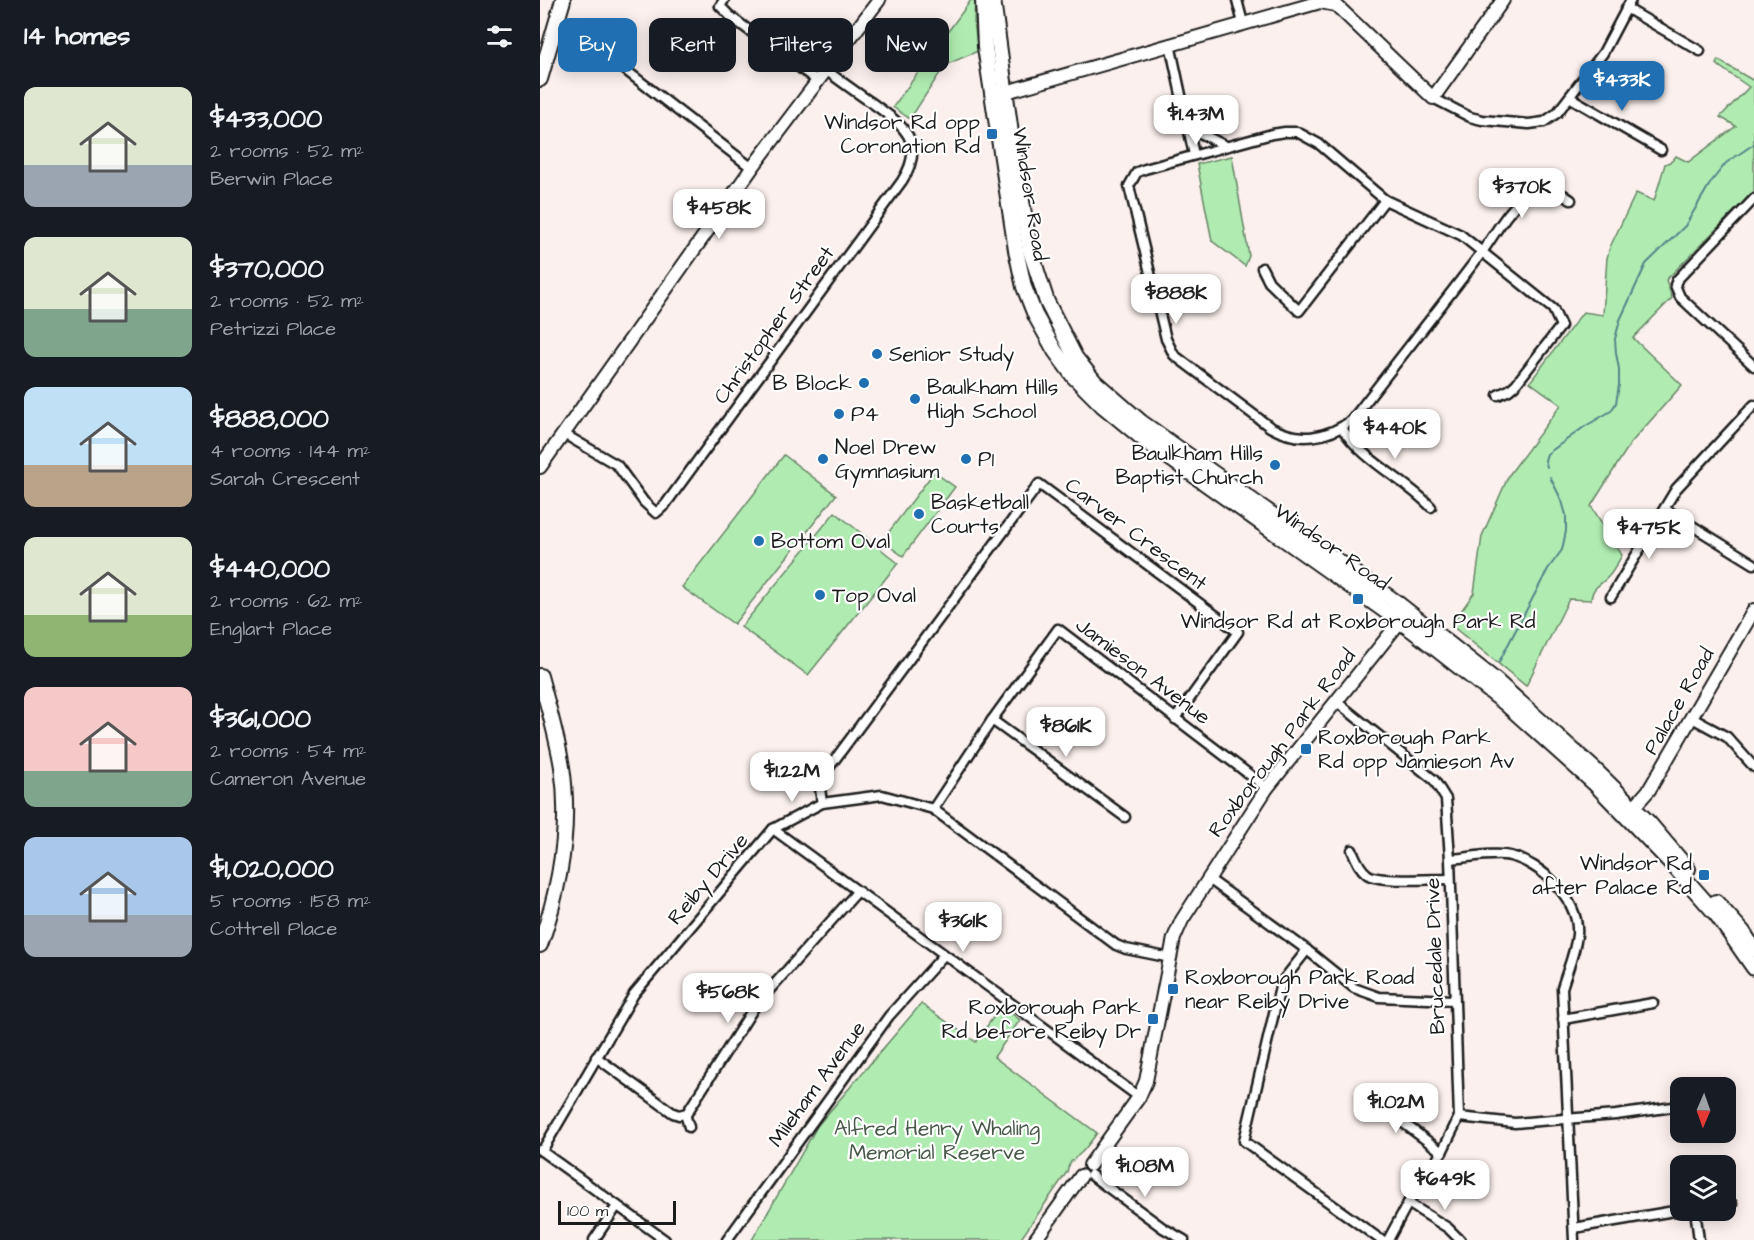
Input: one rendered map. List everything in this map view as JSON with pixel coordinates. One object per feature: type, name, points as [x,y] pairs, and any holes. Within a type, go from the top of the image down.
[{"type":"main road","points":[[540,79],[563,0]]},
{"type":"main road","name":"Windsor Road","points":[[983,0],[986,46],[999,94]]},
{"type":"main road","name":"Windsor Road","points":[[993,0],[999,94],[1016,250],[1024,287],[1035,315],[1055,351],[1074,377],[1102,405],[1147,442],[1404,617],[1448,642],[1535,714],[1649,823],[1743,932],[1754,949]]},
{"type":"main road","name":"Windsor Road","points":[[1404,617],[1506,704],[1593,783],[1706,902],[1754,968]]},
{"type":"main road","points":[[540,676],[559,750],[565,803],[562,856],[557,891],[544,921],[540,945]]},
{"type":"street","points":[[724,0],[720,6],[731,17],[819,81]]},
{"type":"street","points":[[853,36],[879,0]]},
{"type":"street","points":[[1237,0],[1243,24]]},
{"type":"street","points":[[1433,98],[1503,0]]},
{"type":"street","points":[[999,94],[1320,2],[1337,3],[1433,98],[1470,117],[1482,120],[1536,124],[1552,118],[1571,98],[1603,53],[1628,4],[1700,51]]},
{"type":"street","points":[[557,17],[752,168]]},
{"type":"street","points":[[1170,44],[1194,155]]},
{"type":"street","points":[[540,467],[752,168],[826,72]]},
{"type":"street","name":"Christopher Street","points":[[564,434],[617,465],[644,502],[656,513],[665,505],[909,170],[913,151],[904,128],[828,72]]},
{"type":"street","points":[[1571,98],[1661,150]]},
{"type":"street","points":[[1187,119],[1198,132],[1226,146]]},
{"type":"street","points":[[1498,395],[1516,384],[1562,326],[1553,309],[1482,251],[1461,235],[1385,200],[1318,144],[1297,132],[1272,134],[1137,172],[1129,186],[1169,347],[1174,355],[1280,432],[1291,436],[1327,434],[1342,428],[1352,420],[1482,251],[1519,202],[1530,193],[1549,189],[1560,191],[1571,200]]},
{"type":"street","points":[[1754,199],[1677,280],[1675,285],[1680,297],[1754,366]]},
{"type":"street","points":[[1262,268],[1269,282],[1299,311],[1385,200]]},
{"type":"street","points":[[1611,597],[1676,489],[1754,405]]},
{"type":"street","points":[[1342,428],[1361,452],[1418,493],[1431,507]]},
{"type":"street","name":"Carver Crescent","points":[[822,803],[819,781],[1039,484],[1238,632],[1175,719]]},
{"type":"street","points":[[1665,508],[1754,564]]},
{"type":"street","name":"Palace Road","points":[[1633,808],[1649,790],[1754,610]]},
{"type":"street","name":"Roxborough Park Road","points":[[1035,1240],[1087,1172],[1139,1097],[1149,1073],[1178,928],[1209,879],[1221,855],[1267,788],[1404,617]]},
{"type":"street","name":"Jamieson Avenue","points":[[933,809],[992,720],[1058,629],[1267,788]]},
{"type":"street","name":"Brucedale Drive","points":[[1337,702],[1417,765],[1440,786],[1446,799],[1459,1118],[1442,1152],[1408,1203],[1388,1240]]},
{"type":"street","points":[[1692,718],[1727,737],[1754,767]]},
{"type":"street","points":[[992,720],[1125,817]]},
{"type":"street","name":"Reiby Drive","points":[[541,1150],[634,994],[773,829],[822,803],[882,795],[933,809],[1116,945],[1171,958]]},
{"type":"street","points":[[773,829],[1139,1097]]},
{"type":"street","points":[[1352,850],[1360,867],[1369,876],[1386,879],[1449,879]]},
{"type":"street","points":[[1450,859],[1508,855],[1531,863],[1567,897],[1574,911],[1577,932],[1562,988],[1574,1240]]},
{"type":"street","points":[[1209,879],[1307,950],[1354,988],[1379,997],[1453,1000]]},
{"type":"street","points":[[596,1057],[673,1113],[685,1114],[691,1109],[755,1006],[857,892]]},
{"type":"street","points":[[1307,950],[1281,982],[1244,1141],[1381,1240]]},
{"type":"street","name":"Mileham Avenue","points":[[726,1240],[890,1016],[944,955]]},
{"type":"street","points":[[1563,1018],[1653,1003]]},
{"type":"street","points":[[1366,1095],[1442,1152]]},
{"type":"street","points":[[1459,1118],[1515,1123],[1568,1120],[1670,1107]]},
{"type":"street","points":[[685,1114],[689,1126]]},
{"type":"street","points":[[541,1150],[665,1240]]},
{"type":"street","points":[[1087,1172],[1163,1228],[1184,1240]]},
{"type":"street","points":[[1408,1203],[1448,1228],[1460,1240]]},
{"type":"street","points":[[594,1240],[617,1206]]},
{"type":"street","points":[[1574,1228],[1670,1212]]},
{"type":"street","points":[[1696,1221],[1699,1240]]},
{"type":"green space","points":[[971,0],[975,0],[974,22],[978,51],[949,63],[949,30]]},
{"type":"green space","points":[[1718,60],[1754,81],[1754,191],[1666,280],[1672,298],[1633,338],[1682,385],[1630,444],[1591,506],[1622,555],[1610,575],[1595,589],[1591,600],[1569,599],[1526,686],[1451,625],[1474,593],[1482,536],[1509,475],[1561,405],[1530,382],[1583,312],[1603,315],[1607,258],[1636,193],[1654,201],[1665,164],[1676,156],[1688,162],[1736,126],[1720,117],[1749,87],[1716,64]]},
{"type":"green space","points":[[919,72],[940,72],[910,119],[893,107]]},
{"type":"green space","points":[[1232,156],[1249,256],[1245,266],[1212,241],[1197,164]]},
{"type":"green space","name":"Bottom Oval","points":[[784,455],[836,495],[734,624],[682,587]]},
{"type":"green space","name":"Basketball Courts","points":[[934,472],[955,487],[903,556],[882,541]]},
{"type":"green space","name":"Top Oval","points":[[835,512],[898,563],[808,675],[741,627]]},
{"type":"green space","name":"Alfred Henry Whaling Memorial Reserve","points":[[921,1004],[976,1042],[1001,1006],[1020,1020],[994,1057],[1097,1133],[1095,1136],[1070,1163],[1067,1172],[1020,1240],[752,1240],[818,1125]]},
{"type":"waterway","points":[[1547,467],[1545,460],[1547,454],[1611,411],[1616,403],[1619,369],[1615,339],[1620,320],[1646,264],[1685,226],[1711,182],[1726,163],[1754,144]]},
{"type":"waterway","points":[[1499,662],[1548,569],[1562,550],[1566,531],[1566,515],[1550,477]]},
{"type":"place","name":"Windsor Rd opp Coronation Rd","points":[[992,134]]},
{"type":"place","name":"Senior Study","points":[[877,354]]},
{"type":"place","name":"B Block","points":[[864,383]]},
{"type":"place","name":"Baulkham Hills High School","points":[[915,399]]},
{"type":"place","name":"P4","points":[[839,414]]},
{"type":"place","name":"Noel Drew Gymnasium","points":[[823,459]]},
{"type":"place","name":"P1","points":[[966,459]]},
{"type":"place","name":"Baulkham Hills Baptist Church","points":[[1275,465]]},
{"type":"place","name":"Basketball Courts","points":[[919,514]]},
{"type":"place","name":"Bottom Oval","points":[[759,541]]},
{"type":"place","name":"Top Oval","points":[[820,595]]},
{"type":"place","name":"Windsor Rd at Roxborough Park Rd","points":[[1358,599]]},
{"type":"place","name":"Roxborough Park Rd opp Jamieson Av","points":[[1306,749]]},
{"type":"place","name":"Windsor Rd after Palace Rd","points":[[1704,875]]},
{"type":"place","name":"Roxborough Park Road near Reiby Drive","points":[[1173,989]]},
{"type":"place","name":"Roxborough Park Rd before Reiby Dr","points":[[1153,1019]]}]
